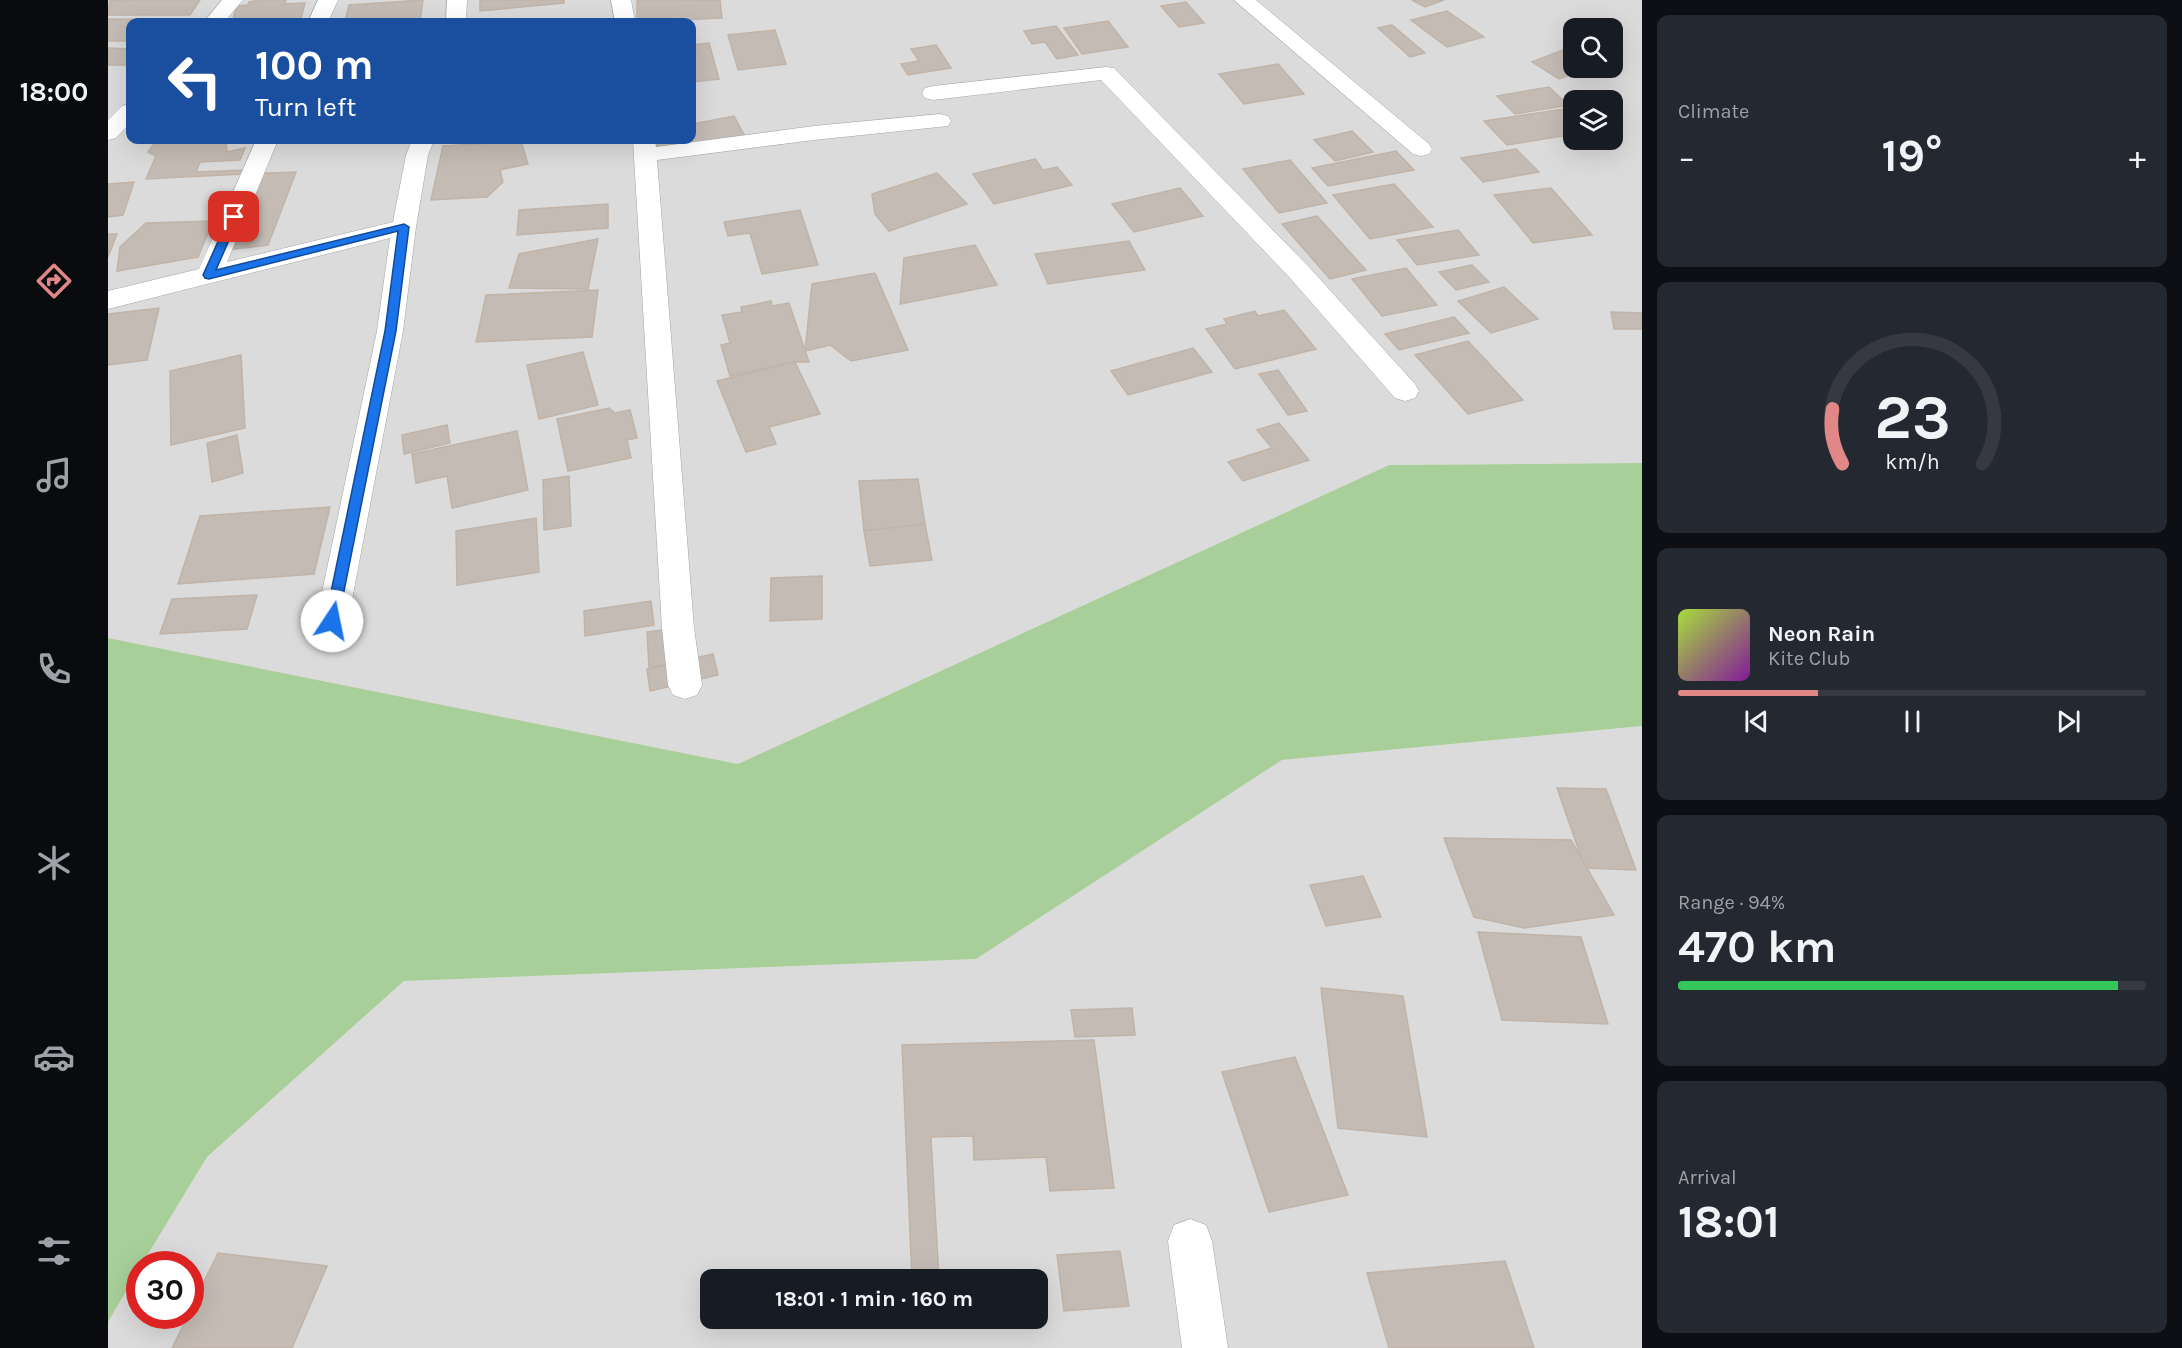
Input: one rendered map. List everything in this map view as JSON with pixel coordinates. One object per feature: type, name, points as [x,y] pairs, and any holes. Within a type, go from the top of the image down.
[{"type":"street","points":[[217,18],[233,0]]},
{"type":"street","points":[[320,18],[328,0]]},
{"type":"street","points":[[456,18],[457,0]]},
{"type":"street","points":[[621,0],[624,18]]},
{"type":"street","points":[[1244,0],[1421,149]]},
{"type":"street","points":[[933,93],[1106,73],[1299,272],[1405,391]]},
{"type":"street","points":[[108,133],[126,115]]},
{"type":"street","points":[[696,143],[939,121]]},
{"type":"street","points":[[209,275],[265,144]]},
{"type":"street","points":[[332,621],[390,331],[404,227],[417,155],[421,144]]},
{"type":"street","points":[[681,144],[645,147],[677,616],[685,685]]},
{"type":"street","points":[[108,300],[404,227]]},
{"type":"street","points":[[1190,1241],[1205,1348]]},
{"type":"shaded area","points":[[108,0],[1642,0],[1642,463],[1389,465],[738,764],[108,638]]},
{"type":"shaded area","points":[[1642,726],[1642,1348],[108,1348],[108,1322],[126,1291],[126,1329],[204,1329],[204,1251],[150,1251],[207,1157],[404,981],[976,959],[1282,760]]},
{"type":"green space","points":[[1642,463],[1642,726],[1282,760],[976,959],[404,981],[207,1157],[150,1251],[126,1251],[126,1291],[108,1322],[108,638],[738,764],[1389,465]]},
{"type":"building","points":[[110,0],[200,0],[190,15],[108,15]]},
{"type":"building","points":[[286,0],[285,4],[305,3],[301,18],[233,18],[237,6],[248,5],[249,2]]},
{"type":"building","points":[[423,0],[420,18],[346,18],[349,5]]},
{"type":"building","points":[[480,0],[564,0],[564,3],[480,11]]},
{"type":"building","points":[[637,0],[720,0],[722,18],[696,19],[637,18]]},
{"type":"building","points":[[1412,0],[1444,0],[1425,7]]},
{"type":"building","points":[[1186,2],[1204,23],[1179,27],[1161,6]]},
{"type":"building","points":[[1447,11],[1484,37],[1447,47],[1411,20]]},
{"type":"building","points":[[108,19],[126,19],[126,41],[108,41]]},
{"type":"building","points":[[1108,21],[1128,47],[1082,54],[1064,28]]},
{"type":"building","points":[[1392,25],[1425,53],[1410,57],[1378,28]]},
{"type":"building","points":[[1056,26],[1078,55],[1057,59],[1045,42],[1032,44],[1024,31]]},
{"type":"building","points":[[775,30],[786,64],[738,70],[728,35]]},
{"type":"building","points":[[709,43],[719,79],[696,82],[696,45]]},
{"type":"building","points":[[936,45],[951,68],[908,75],[901,64],[919,61],[911,49]]},
{"type":"building","points":[[108,48],[126,49],[126,65],[108,65]]},
{"type":"building","points":[[1563,50],[1563,77],[1559,79],[1532,62]]},
{"type":"building","points":[[1278,64],[1304,94],[1244,104],[1219,74]]},
{"type":"building","points":[[1549,87],[1563,100],[1563,106],[1515,114],[1497,96]]},
{"type":"building","points":[[1563,109],[1563,136],[1507,145],[1484,121]]},
{"type":"building","points":[[734,116],[747,140],[662,158],[656,144],[696,144],[696,123]]},
{"type":"building","points":[[1352,131],[1373,152],[1335,161],[1314,140]]},
{"type":"building","points":[[154,144],[226,144],[227,152],[245,148],[240,160],[200,162],[196,172],[245,170],[243,174],[146,179],[156,156],[148,152]]},
{"type":"building","points":[[522,144],[528,164],[500,170],[503,182],[487,197],[431,200],[443,146]]},
{"type":"building","points":[[1516,149],[1539,172],[1483,182],[1461,158]]},
{"type":"building","points":[[1396,151],[1414,170],[1328,186],[1312,168]]},
{"type":"building","points":[[1035,159],[1043,170],[1057,167],[1072,185],[994,204],[973,174]]},
{"type":"building","points":[[1290,160],[1327,203],[1279,213],[1243,169]]},
{"type":"building","points":[[296,172],[268,245],[208,252],[243,174]]},
{"type":"building","points":[[937,173],[967,204],[889,231],[875,214],[872,194]]},
{"type":"building","points":[[134,182],[123,215],[108,217],[108,184]]},
{"type":"building","points":[[1394,184],[1433,227],[1370,239],[1333,195]]},
{"type":"building","points":[[1180,188],[1203,216],[1134,232],[1112,204]]},
{"type":"building","points":[[1551,188],[1592,235],[1533,243],[1494,195]]},
{"type":"building","points":[[608,204],[608,228],[517,235],[519,210]]},
{"type":"building","points":[[800,210],[818,265],[762,274],[750,233],[728,236],[724,222]]},
{"type":"building","points":[[1317,216],[1366,270],[1330,279],[1282,224]]},
{"type":"building","points":[[213,221],[198,257],[117,271],[120,247],[146,223]]},
{"type":"building","points":[[1458,230],[1479,255],[1417,265],[1397,240]]},
{"type":"building","points":[[108,234],[117,234],[108,257]]},
{"type":"building","points":[[598,239],[588,289],[509,288],[519,254]]},
{"type":"building","points":[[1129,241],[1145,270],[1048,284],[1035,254]]},
{"type":"building","points":[[975,245],[997,285],[900,304],[904,258]]},
{"type":"building","points":[[1472,265],[1489,282],[1456,290],[1439,272]]},
{"type":"building","points":[[1406,268],[1437,305],[1382,316],[1352,279]]},
{"type":"building","points":[[875,273],[908,350],[851,361],[830,345],[805,351],[812,284]]},
{"type":"building","points":[[1504,287],[1538,319],[1491,333],[1458,301]]},
{"type":"building","points":[[598,290],[592,337],[476,342],[486,295]]},
{"type":"building","points":[[771,301],[772,306],[789,303],[809,362],[795,362],[730,376],[721,345],[730,343],[722,315],[742,312],[741,307]]},
{"type":"building","points":[[159,308],[147,360],[108,365],[108,314]]},
{"type":"building","points":[[1284,310],[1316,349],[1235,369],[1206,329],[1227,324],[1224,319],[1255,311],[1258,316]]},
{"type":"building","points":[[1611,312],[1642,313],[1642,329],[1614,329]]},
{"type":"building","points":[[1454,317],[1469,333],[1399,350],[1385,334]]},
{"type":"building","points":[[1468,341],[1523,400],[1468,414],[1415,355]]},
{"type":"building","points":[[1193,348],[1212,372],[1128,395],[1111,371]]},
{"type":"building","points":[[583,352],[598,405],[539,419],[527,365]]},
{"type":"building","points":[[241,355],[245,428],[171,445],[170,371]]},
{"type":"building","points":[[795,362],[820,414],[769,427],[776,444],[746,452],[717,381]]},
{"type":"building","points":[[1278,370],[1307,411],[1288,415],[1259,374]]},
{"type":"building","points":[[609,408],[615,413],[630,410],[637,438],[627,440],[631,458],[568,471],[557,419]]},
{"type":"building","points":[[1279,423],[1309,460],[1243,481],[1228,462],[1272,448],[1257,430]]},
{"type":"building","points":[[447,425],[450,443],[404,454],[402,435]]},
{"type":"building","points":[[517,431],[528,490],[452,508],[447,476],[416,483],[412,454]]},
{"type":"building","points":[[237,435],[243,473],[212,482],[207,443]]},
{"type":"building","points":[[569,476],[571,526],[544,530],[543,480]]},
{"type":"building","points":[[918,479],[925,524],[864,531],[859,481]]},
{"type":"building","points":[[330,507],[314,574],[178,584],[200,516]]},
{"type":"building","points":[[536,518],[539,572],[457,585],[456,531]]},
{"type":"building","points":[[925,524],[932,560],[870,566],[864,531]]},
{"type":"building","points":[[822,576],[822,619],[770,621],[771,578]]},
{"type":"building","points":[[257,595],[247,629],[160,634],[172,599]]},
{"type":"building","points":[[651,601],[654,625],[585,636],[584,611]]},
{"type":"building","points":[[678,628],[680,663],[649,667],[647,632]]},
{"type":"building","points":[[713,654],[718,675],[650,691],[647,669]]},
{"type":"building","points":[[1557,788],[1606,789],[1636,870],[1585,868]]},
{"type":"building","points":[[1444,838],[1571,840],[1614,915],[1524,928],[1474,917]]},
{"type":"building","points":[[1363,876],[1381,917],[1326,926],[1310,885]]},
{"type":"building","points":[[1478,932],[1581,937],[1608,1024],[1502,1020]]},
{"type":"building","points":[[1321,988],[1403,996],[1427,1137],[1338,1128]]},
{"type":"building","points":[[1132,1008],[1135,1035],[1075,1037],[1071,1010]]},
{"type":"building","points":[[1094,1040],[1114,1188],[1050,1191],[1046,1157],[974,1160],[973,1136],[931,1137],[938,1269],[912,1269],[902,1045]]},
{"type":"building","points":[[1295,1057],[1348,1195],[1269,1212],[1222,1072]]},
{"type":"building","points":[[1120,1251],[1129,1306],[1064,1311],[1057,1255]]},
{"type":"building","points":[[218,1253],[327,1266],[292,1348],[172,1348],[182,1329],[204,1329],[204,1282]]},
{"type":"building","points":[[1505,1261],[1534,1348],[1389,1348],[1367,1273]]},
{"type":"route","points":[[234,217],[209,275],[404,227],[390,331],[332,621]]}]
